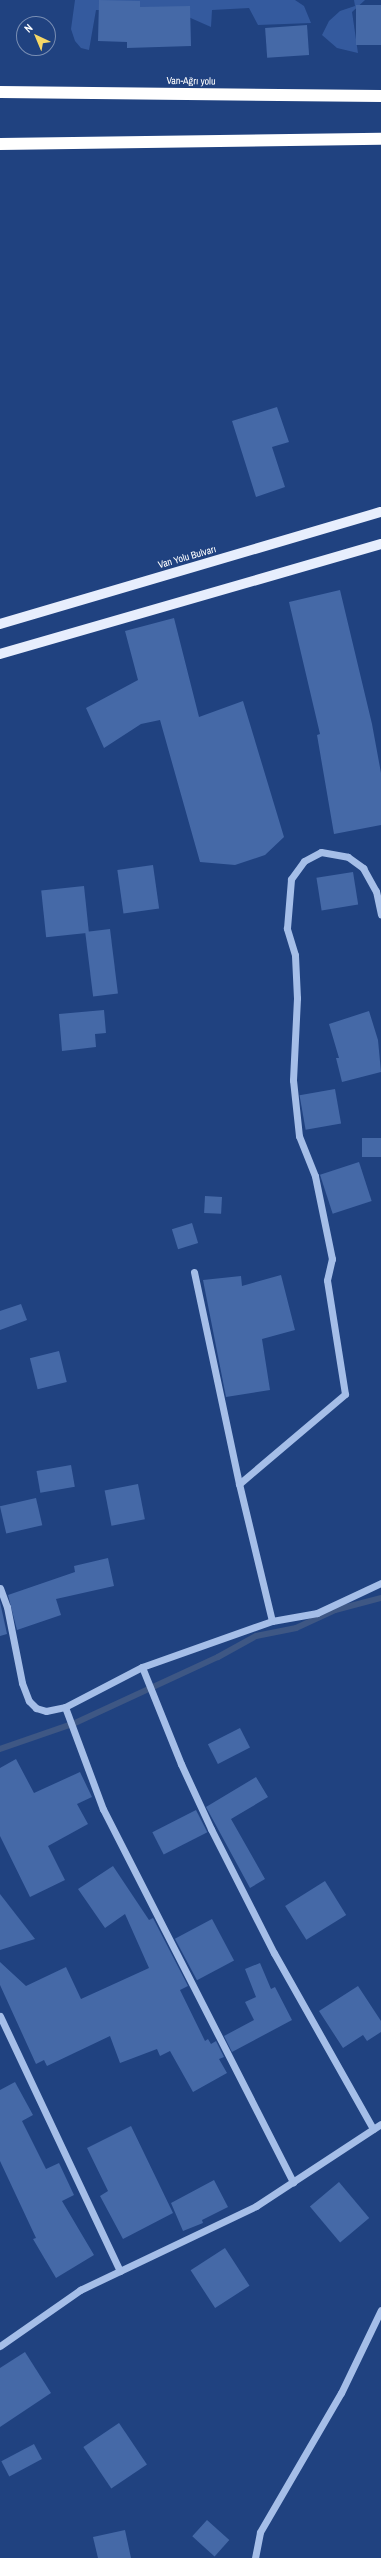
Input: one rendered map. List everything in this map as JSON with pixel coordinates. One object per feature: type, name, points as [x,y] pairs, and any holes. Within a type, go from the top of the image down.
[{"type":"highway","name":"Van-Ağrı yolu","points":[[0,92],[381,96]]},
{"type":"highway","points":[[0,144],[381,139]]},
{"type":"main road","name":"Van Yolu Bulvarı","points":[[0,624],[381,512]]},
{"type":"main road","points":[[0,654],[381,544]]},
{"type":"street","points":[[239,1484],[345,1394],[327,1280],[332,1259],[315,1176],[298,1129],[293,1080],[297,998],[295,962],[287,928],[291,879],[304,861],[321,852],[348,857],[363,868],[376,891],[381,914]]},
{"type":"street","points":[[194,1272],[239,1484],[272,1621]]},
{"type":"street","points":[[0,1588],[7,1607],[22,1683],[30,1701],[36,1708],[46,1711],[65,1707],[142,1667],[272,1621],[317,1612],[381,1582]]},
{"type":"street","points":[[142,1667],[181,1764],[233,1872],[274,1953],[372,2129]]},
{"type":"street","points":[[65,1707],[74,1735],[103,1809],[293,2182]]},
{"type":"street","points":[[0,2016],[120,2271]]},
{"type":"street","points":[[0,2346],[80,2290],[256,2206],[381,2124]]},
{"type":"street","points":[[255,2558],[260,2532],[341,2393],[381,2310]]},
{"type":"shaded area","points":[[75,0],[295,0],[304,6],[311,23],[258,25],[249,8],[212,10],[211,27],[177,12],[96,10],[89,50],[81,48],[75,41],[71,29]]},
{"type":"shaded area","points":[[354,0],[365,0],[352,12],[358,53],[337,48],[322,35],[329,21],[340,11],[355,6]]},
{"type":"building","points":[[99,0],[140,1],[140,7],[190,6],[191,46],[127,48],[127,42],[98,41]]},
{"type":"building","points":[[356,5],[381,5],[381,45],[356,45]]},
{"type":"building","points":[[307,25],[309,55],[267,58],[265,28]]},
{"type":"building","points":[[277,407],[289,442],[272,447],[285,487],[256,497],[232,421]]},
{"type":"building","points":[[340,590],[372,724],[381,773],[381,825],[334,834],[317,735],[320,734],[289,602]]},
{"type":"building","points":[[174,618],[199,717],[243,701],[284,837],[265,855],[235,865],[200,862],[160,720],[141,724],[104,748],[86,708],[138,680],[125,631]]},
{"type":"building","points":[[153,865],[159,909],[123,914],[117,870]]},
{"type":"building","points":[[353,872],[358,905],[322,910],[316,878]]},
{"type":"building","points":[[84,886],[89,933],[46,937],[41,890]]},
{"type":"building","points":[[110,929],[118,994],[93,997],[85,932]]},
{"type":"building","points":[[104,1010],[106,1033],[95,1034],[96,1047],[62,1051],[59,1014]]},
{"type":"building","points":[[369,1011],[378,1040],[381,1072],[342,1082],[336,1058],[339,1058],[329,1024]]},
{"type":"building","points":[[335,1089],[341,1123],[306,1130],[300,1095]]},
{"type":"building","points":[[362,1138],[381,1138],[381,1157],[362,1157]]},
{"type":"building","points":[[359,1162],[372,1201],[333,1214],[320,1175]]},
{"type":"building","points":[[205,1196],[222,1197],[221,1214],[204,1213]]},
{"type":"building","points":[[192,1223],[198,1243],[178,1249],[172,1229]]},
{"type":"building","points":[[281,1275],[295,1330],[262,1339],[270,1390],[226,1397],[203,1280],[241,1276],[242,1286]]},
{"type":"building","points":[[21,1304],[27,1320],[0,1330],[0,1311]]},
{"type":"building","points":[[59,1351],[67,1382],[38,1389],[30,1358]]},
{"type":"building","points":[[71,1465],[75,1487],[40,1493],[37,1471]]},
{"type":"building","points":[[138,1484],[145,1519],[111,1526],[105,1490]]},
{"type":"building","points":[[36,1498],[42,1525],[6,1534],[0,1506]]},
{"type":"building","points":[[108,1558],[114,1586],[56,1599],[61,1615],[17,1630],[8,1595],[75,1572],[74,1566]]},
{"type":"building","points":[[0,1602],[7,1634],[0,1636]]},
{"type":"building","points":[[240,1728],[250,1748],[218,1764],[208,1744]]},
{"type":"building","points":[[16,1759],[34,1793],[80,1772],[92,1797],[77,1804],[88,1824],[48,1846],[65,1880],[30,1897],[0,1836],[0,1768]]},
{"type":"building","points":[[256,1777],[268,1797],[231,1819],[265,1879],[250,1888],[206,1807]]},
{"type":"building","points":[[196,1810],[207,1832],[164,1855],[152,1832]]},
{"type":"building","points":[[113,1866],[149,1920],[153,1918],[188,1986],[180,1990],[205,2041],[208,2039],[211,2044],[216,2041],[224,2057],[219,2059],[227,2073],[193,2092],[170,2051],[160,2056],[157,2049],[120,2063],[110,2036],[47,2066],[44,2060],[36,2064],[0,1985],[0,1962],[26,1986],[66,1967],[81,1999],[149,1968],[125,1914],[105,1928],[78,1889]]},
{"type":"building","points":[[325,1881],[346,1915],[306,1940],[285,1906]]},
{"type":"building","points":[[0,1894],[35,1939],[0,1950]]},
{"type":"building","points":[[212,1919],[234,1960],[197,1980],[175,1939]]},
{"type":"building","points":[[260,1963],[271,1989],[275,1987],[292,2020],[232,2052],[224,2036],[254,2020],[245,2002],[256,1997],[245,1969]]},
{"type":"building","points":[[358,1986],[381,2021],[381,2032],[367,2041],[363,2035],[343,2048],[319,2011]]},
{"type":"building","points":[[15,2082],[33,2115],[22,2121],[46,2169],[59,2163],[74,2195],[62,2201],[94,2255],[56,2278],[33,2239],[36,2238],[0,2161],[0,2090]]},
{"type":"building","points":[[131,2126],[173,2213],[123,2239],[100,2196],[108,2191],[87,2148]]},
{"type":"building","points":[[214,2180],[228,2207],[202,2220],[203,2223],[183,2231],[171,2203]]},
{"type":"building","points":[[339,2182],[369,2218],[340,2242],[310,2206]]},
{"type":"building","points":[[225,2248],[250,2286],[215,2308],[191,2270]]},
{"type":"building","points":[[25,2352],[51,2393],[0,2427],[0,2368]]},
{"type":"building","points":[[119,2423],[147,2464],[111,2488],[83,2447]]},
{"type":"building","points":[[34,2444],[42,2459],[9,2476],[1,2461]]},
{"type":"building","points":[[207,2520],[229,2540],[215,2556],[192,2536]]},
{"type":"building","points":[[125,2530],[131,2558],[98,2558],[93,2537]]},
{"type":"waterway","points":[[0,1749],[75,1723],[218,1657],[256,1636],[296,1628],[335,1610],[381,1598]]}]
